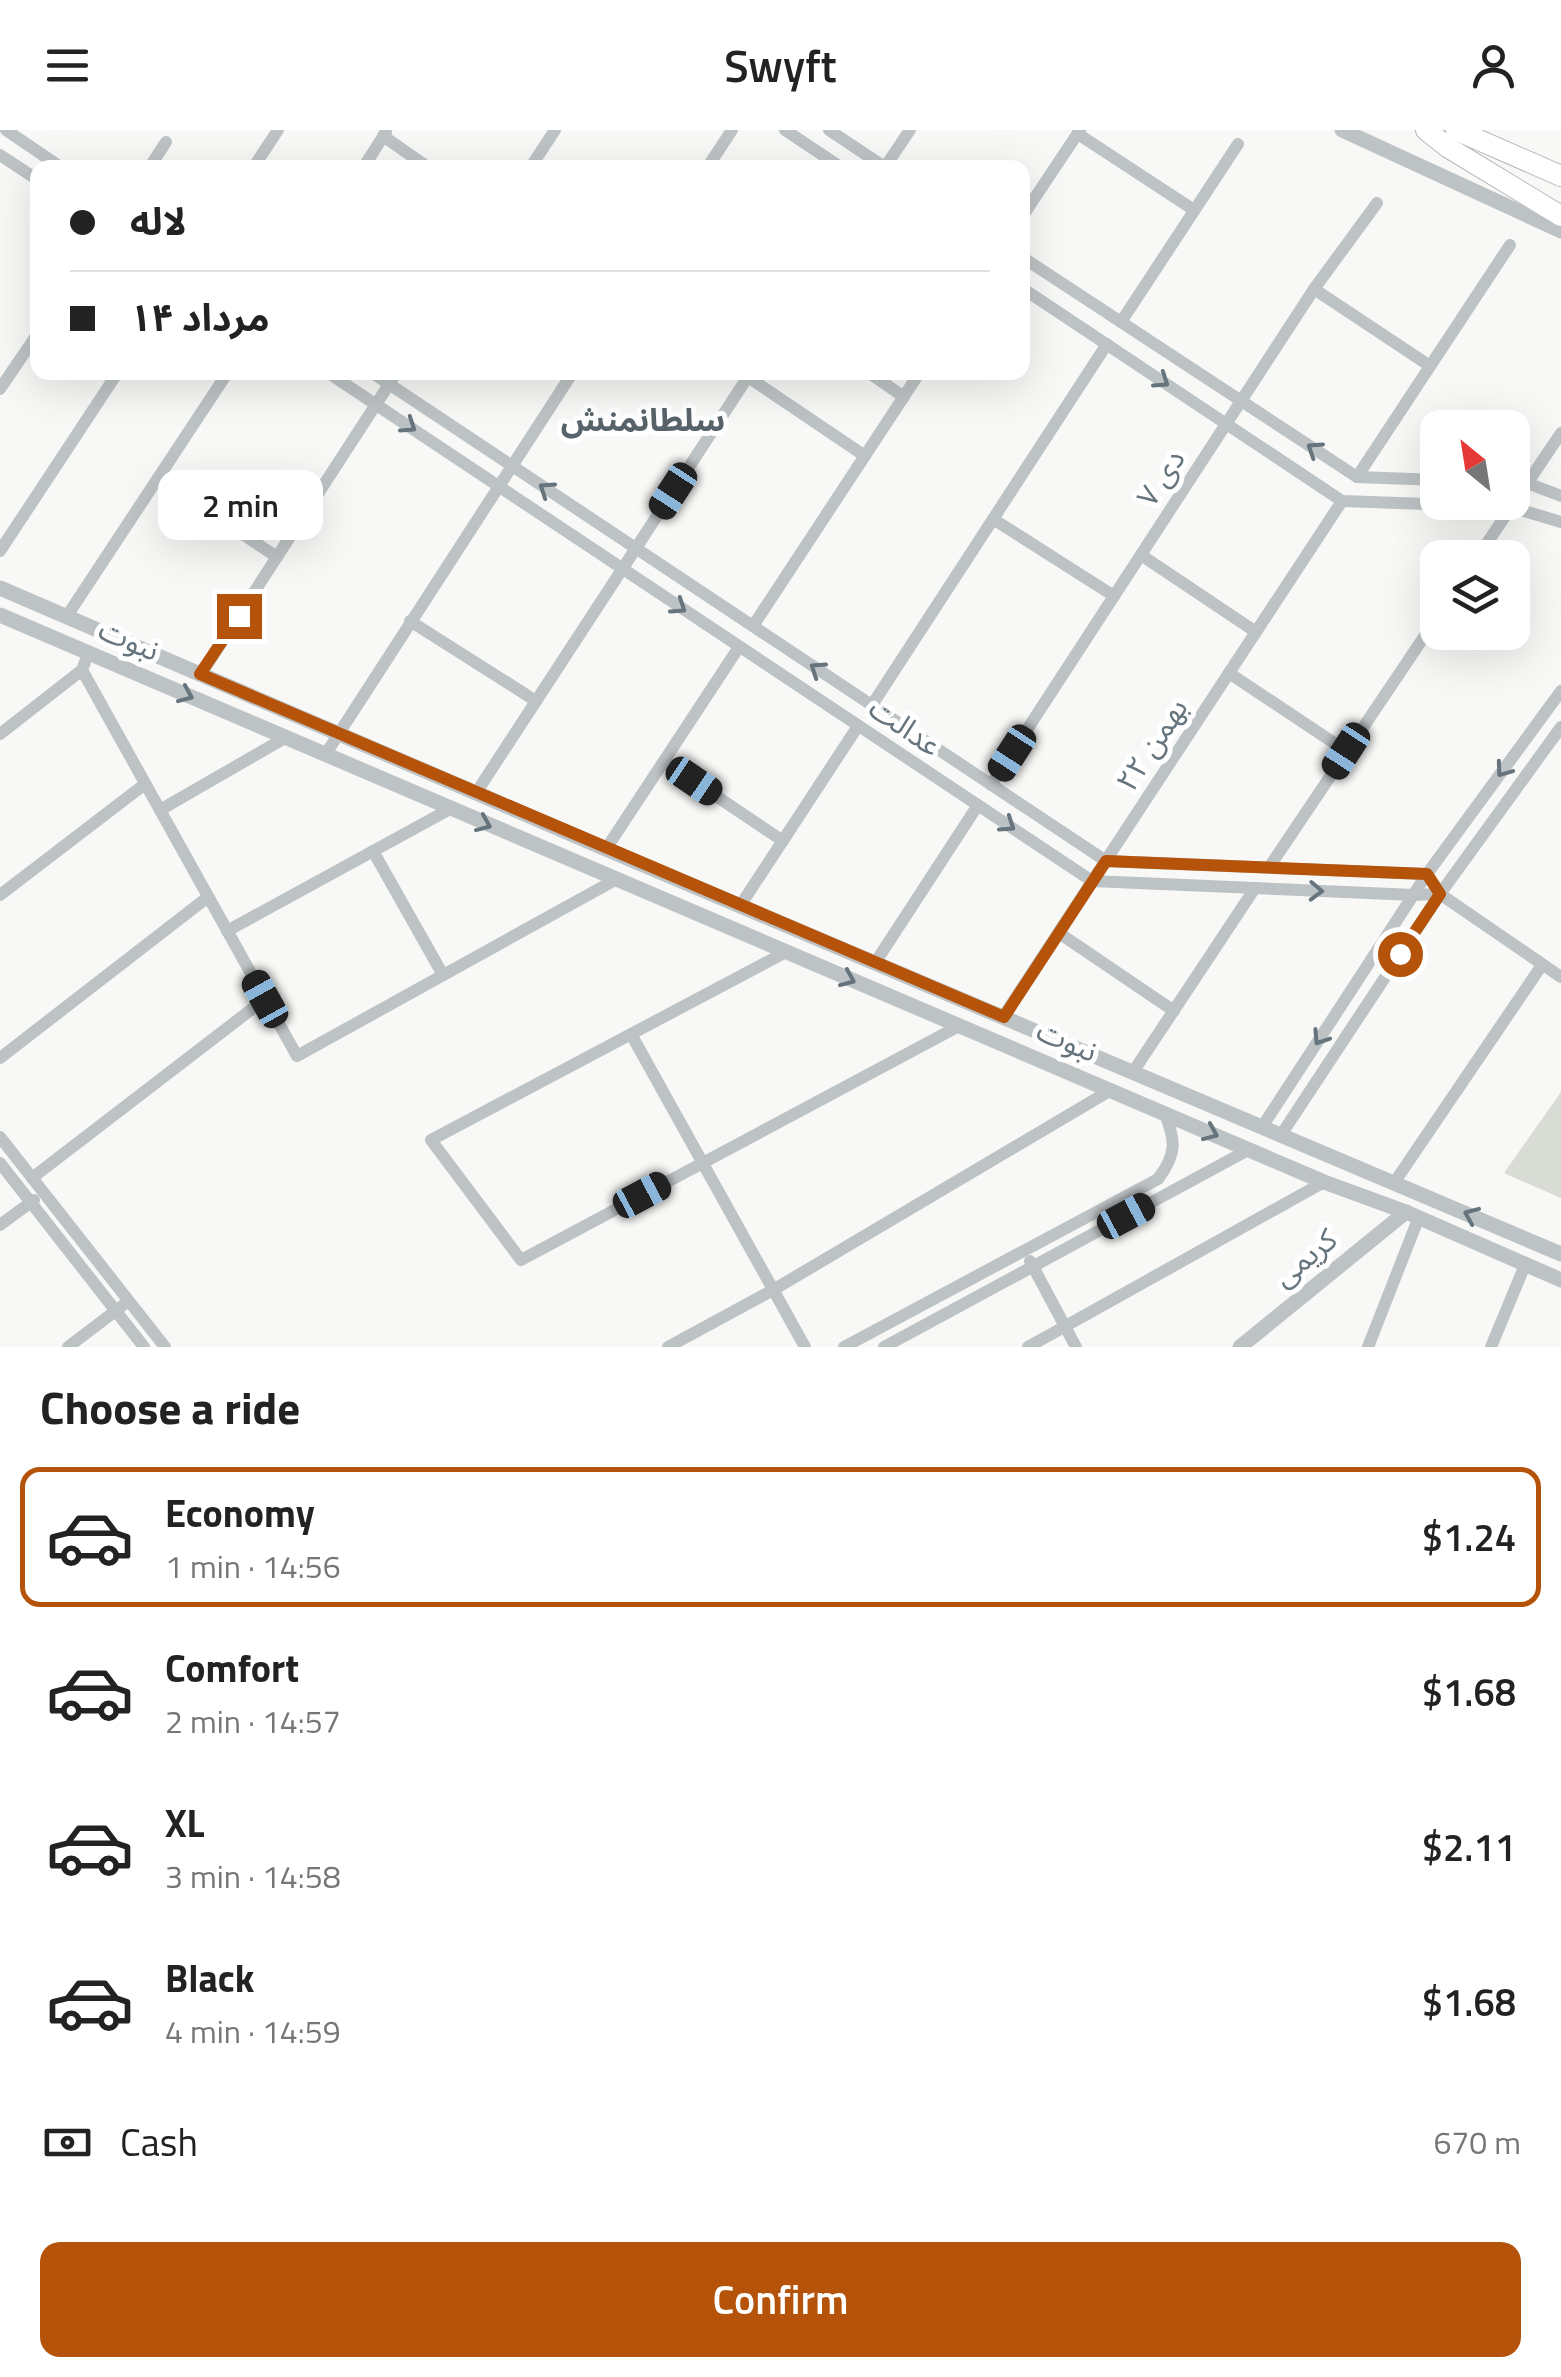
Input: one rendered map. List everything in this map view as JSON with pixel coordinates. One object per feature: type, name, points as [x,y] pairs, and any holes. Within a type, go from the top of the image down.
[{"type":"highway","points":[[1426,130],[1561,216]]},
{"type":"highway","points":[[1456,130],[1561,176]]},
{"type":"street","points":[[258,160],[278,130]]},
{"type":"street","points":[[535,160],[554,130]]},
{"type":"street","points":[[712,160],[732,130]]},
{"type":"street","points":[[785,130],[830,160]]},
{"type":"street","points":[[829,130],[875,160]]},
{"type":"street","points":[[891,160],[910,130]]},
{"type":"street","points":[[1342,130],[1561,231]]},
{"type":"street","points":[[3,131],[49,160]]},
{"type":"street","points":[[1030,205],[1079,132],[1194,210]]},
{"type":"street","points":[[368,160],[385,133],[419,160]]},
{"type":"street","points":[[154,160],[166,142]]},
{"type":"street","points":[[1121,322],[1238,144]]},
{"type":"street","points":[[0,155],[30,175]]},
{"type":"street","name":"۷ دی","points":[[991,785],[1314,290],[1377,202]]},
{"type":"street","points":[[1357,478],[1510,245]]},
{"type":"street","points":[[1030,262],[1357,478],[1420,480]]},
{"type":"street","points":[[1314,290],[1430,366]]},
{"type":"street","points":[[1030,293],[1342,500],[1420,503]]},
{"type":"street","points":[[872,705],[1107,344]]},
{"type":"street","points":[[0,389],[30,345]]},
{"type":"street","points":[[0,551],[113,380]]},
{"type":"street","points":[[67,616],[223,380]]},
{"type":"street","name":"عدالت","points":[[340,380],[1092,881]]},
{"type":"street","points":[[200,674],[392,380]]},
{"type":"street","name":"عدالت","points":[[396,380],[512,466],[1106,861]]},
{"type":"street","points":[[325,755],[568,380]]},
{"type":"street","points":[[476,793],[746,380]]},
{"type":"street","points":[[756,380],[865,456]]},
{"type":"street","points":[[880,380],[904,397]]},
{"type":"street","points":[[753,626],[915,380]]},
{"type":"street","points":[[1530,471],[1561,433]]},
{"type":"street","points":[[158,478],[277,557]]},
{"type":"street","points":[[1530,486],[1561,496]]},
{"type":"street","name":"۲۲ بهمن","points":[[1004,1017],[1342,500]]},
{"type":"street","points":[[1530,513],[1561,522]]},
{"type":"street","points":[[992,520],[1114,596]]},
{"type":"street","points":[[1141,555],[1256,632]]},
{"type":"street","name":"نبوت","points":[[0,588],[1561,1254]]},
{"type":"street","name":"نبوت","points":[[0,615],[614,880],[1561,1280]]},
{"type":"street","points":[[410,621],[536,701]]},
{"type":"street","points":[[1270,866],[1420,642]]},
{"type":"street","points":[[606,849],[740,647]]},
{"type":"street","points":[[0,734],[82,670],[88,653]]},
{"type":"street","points":[[82,670],[297,1056],[614,880]]},
{"type":"street","points":[[1229,672],[1346,751]]},
{"type":"street","points":[[1250,1149],[1427,874],[1561,692]]},
{"type":"street","points":[[740,906],[858,726]]},
{"type":"street","points":[[884,1347],[1281,1135],[1440,894],[1561,726]]},
{"type":"street","points":[[160,810],[285,738]]},
{"type":"street","points":[[664,761],[783,841]]},
{"type":"street","points":[[0,896],[145,784]]},
{"type":"street","points":[[875,963],[978,805]]},
{"type":"street","points":[[227,931],[450,809]]},
{"type":"street","points":[[373,851],[443,975]]},
{"type":"street","points":[[1106,861],[1427,874]]},
{"type":"street","points":[[1427,874],[1440,894],[1561,978]]},
{"type":"street","points":[[1092,881],[1440,894]]},
{"type":"street","points":[[1133,1072],[1255,888]]},
{"type":"street","points":[[0,1058],[208,897]]},
{"type":"street","points":[[1058,933],[1174,1012]]},
{"type":"street","points":[[786,952],[431,1140],[521,1260],[959,1026]]},
{"type":"street","points":[[1394,1183],[1542,965]]},
{"type":"street","points":[[32,1178],[265,999]]},
{"type":"street","points":[[631,1034],[805,1347]]},
{"type":"street","points":[[668,1347],[774,1290],[1111,1090]]},
{"type":"street","points":[[844,1347],[1158,1179],[1169,1165],[1173,1150],[1172,1131],[1164,1112]]},
{"type":"street","points":[[0,1137],[164,1347]]},
{"type":"street","points":[[1293,1168],[1292,1152],[1306,1145]]},
{"type":"street","points":[[0,1163],[144,1347]]},
{"type":"street","points":[[1028,1347],[1324,1182]]},
{"type":"street","points":[[0,1226],[44,1193]]},
{"type":"street","points":[[1368,1347],[1412,1214]]},
{"type":"street","name":"کریمی","points":[[1240,1347],[1412,1214]]},
{"type":"street","points":[[1491,1347],[1535,1242]]},
{"type":"street","points":[[1025,1250],[1076,1347]]},
{"type":"street","points":[[68,1347],[128,1301]]},
{"type":"shaded area","points":[[1561,1092],[1561,1198],[1504,1173]]},
{"type":"district","name":"سلطانمنش","points":[[643,420]]},
{"type":"route","points":[[239,616],[200,674],[1004,1017],[1106,861],[1427,874],[1440,894],[1400,954]]}]
